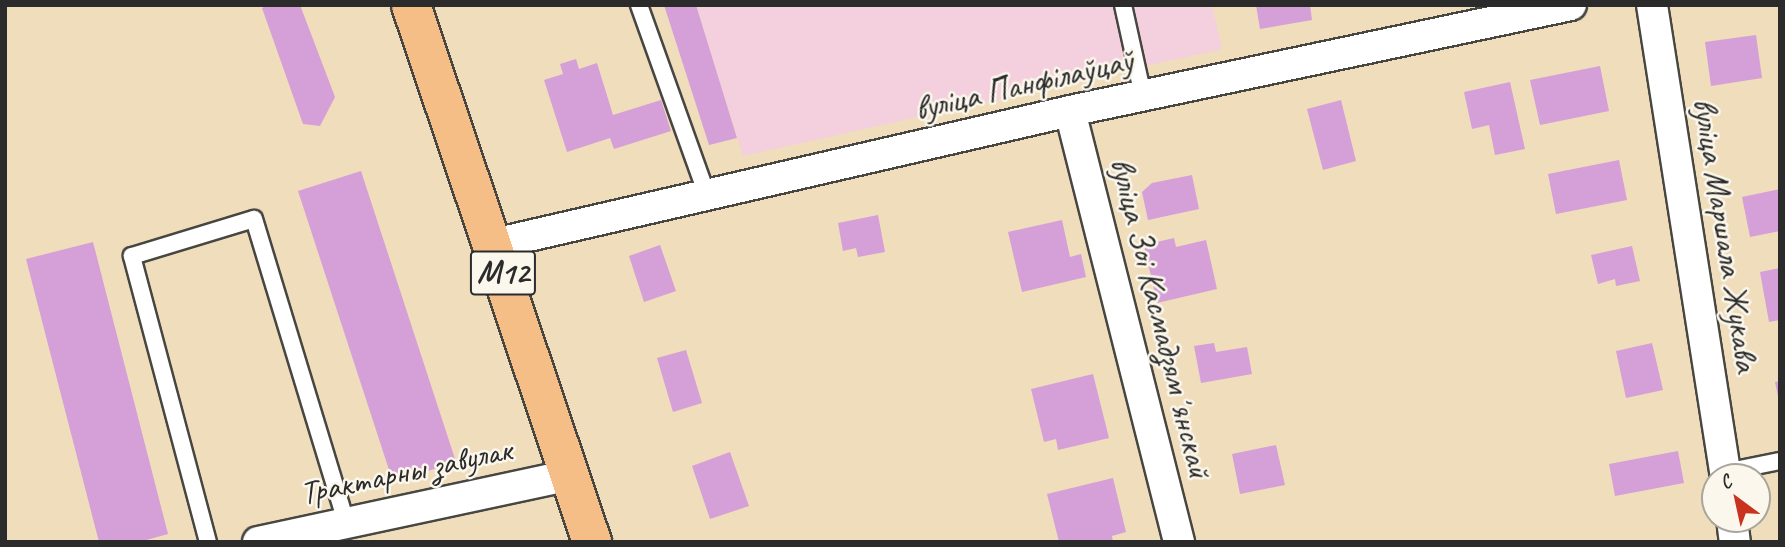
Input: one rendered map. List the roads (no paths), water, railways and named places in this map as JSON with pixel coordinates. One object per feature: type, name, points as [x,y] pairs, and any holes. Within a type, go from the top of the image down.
[{"type":"main road","name":"М12","points":[[411,5],[494,244],[592,542]]},
{"type":"street","name":"вуліца Панфілаўцаў","points":[[494,244],[1070,111],[1571,5]]},
{"type":"street","name":"вуліца Маршала Жукава","points":[[1652,5],[1724,463]]},
{"type":"street","name":"вуліца Зоі Касмадзямʼянскай","points":[[1070,111],[1179,542]]},
{"type":"street","name":"Трактарны завулак","points":[[258,542],[570,475]]},
{"type":"lane","points":[[639,5],[707,195]]},
{"type":"lane","points":[[1123,5],[1143,96]]},
{"type":"lane","points":[[208,542],[132,256],[254,219],[346,522]]}]
